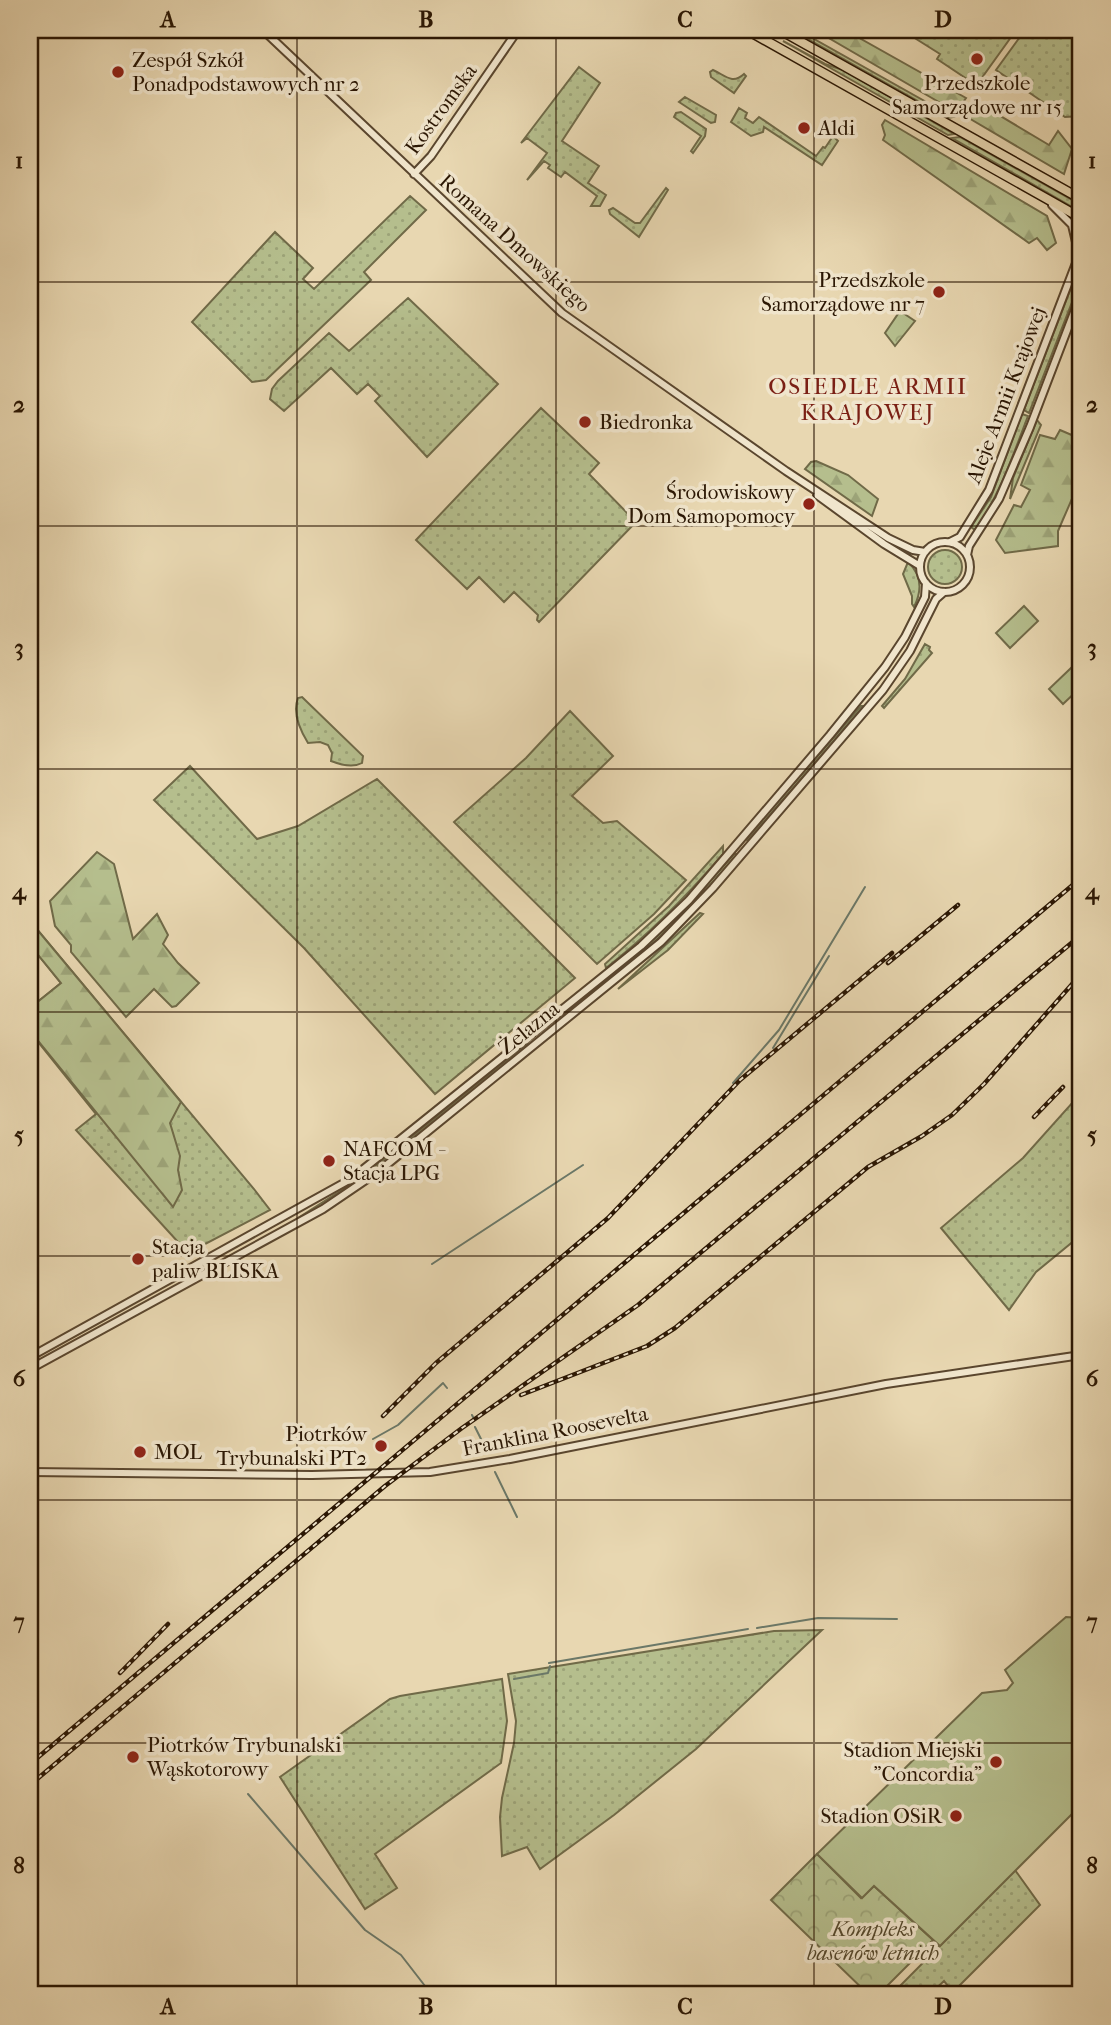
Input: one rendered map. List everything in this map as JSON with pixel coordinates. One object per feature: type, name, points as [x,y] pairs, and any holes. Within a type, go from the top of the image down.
[{"type":"main road","points":[[747,30],[1081,218]]},
{"type":"main road","points":[[780,30],[1081,199]]},
{"type":"main road","points":[[773,44],[780,36],[791,36]]},
{"type":"main road","points":[[1066,191],[1081,190]]},
{"type":"street","name":"Romana Dmowskiego","points":[[263,30],[562,313],[920,566]]},
{"type":"street","name":"Kostromska","points":[[414,174],[431,156],[518,30]]},
{"type":"street","points":[[1045,199],[1072,225],[1080,253]]},
{"type":"street","name":"Aleje Armii Krajowej","points":[[950,542],[960,537],[989,491],[1080,253]]},
{"type":"street","name":"Aleje Armii Krajowej","points":[[967,555],[969,546],[999,499],[1081,294]]},
{"type":"street","name":"Romana Dmowskiego","points":[[886,541],[925,552]]},
{"type":"street","points":[[950,542],[960,547],[967,555],[970,567],[966,581],[956,590],[944,592],[926,583],[920,566],[925,552],[936,544],[950,542]]},
{"type":"street","name":"Żelazna","points":[[30,1357],[351,1179],[641,946],[688,900],[885,667],[905,637],[925,597],[926,583]]},
{"type":"street","name":"Żelazna","points":[[30,1369],[350,1193],[640,961],[692,912],[879,695],[899,670],[936,599],[944,592]]},
{"type":"street","name":"Franklina Roosevelta","points":[[30,1472],[300,1475],[430,1472],[510,1459],[886,1384],[1081,1355]]},
{"type":"green space","points":[[792,30],[798,30],[953,117],[948,118]]},
{"type":"green space","points":[[815,30],[845,30],[966,98],[956,112]]},
{"type":"green space","points":[[902,30],[1010,30],[1014,33],[981,79],[967,79],[937,59],[940,54]]},
{"type":"green space","points":[[1025,30],[1045,30],[1057,38],[1063,30],[1081,30],[1081,116],[1065,117],[996,70]]},
{"type":"green space","points":[[783,41],[825,64],[843,70],[954,134],[948,135]]},
{"type":"green space","points":[[579,67],[600,83],[562,141],[599,166],[588,183],[606,195],[600,206],[591,206],[597,196],[565,172],[561,177],[548,168],[550,165],[544,161],[527,180],[547,153],[527,138],[521,143]]},
{"type":"green space","points":[[713,70],[732,79],[744,74],[746,76],[734,93],[711,77],[710,72]]},
{"type":"green space","points":[[685,97],[716,115],[715,122],[711,123],[679,102]]},
{"type":"green space","points":[[977,102],[1049,145],[1058,131],[1072,149],[1064,174],[967,117]]},
{"type":"green space","points":[[739,108],[747,113],[745,118],[753,123],[759,117],[816,156],[833,136],[838,141],[822,165],[764,127],[763,132],[751,136],[731,122]]},
{"type":"green space","points":[[681,112],[706,129],[705,136],[693,153],[691,151],[701,136],[674,117]]},
{"type":"green space","points":[[885,120],[1047,216],[1056,243],[1047,250],[1037,238],[1029,243],[883,140],[885,135],[882,125]]},
{"type":"green space","points":[[960,137],[1081,205],[1081,212],[952,138]]},
{"type":"green space","points":[[666,188],[668,190],[639,237],[610,214],[609,210],[613,208],[635,223],[640,223]]},
{"type":"green space","points":[[410,196],[426,210],[364,272],[371,280],[266,380],[252,382],[192,322],[275,232],[313,268],[303,279],[314,289]]},
{"type":"green space","points":[[1081,262],[1081,279],[1029,413],[1024,410]]},
{"type":"green space","points":[[408,298],[498,384],[427,457],[375,401],[380,396],[368,384],[357,394],[331,368],[284,411],[270,399],[272,389],[278,381],[329,333],[349,351]]},
{"type":"green space","points":[[900,311],[915,321],[895,346],[885,333]]},
{"type":"green space","points":[[541,408],[599,463],[589,474],[636,522],[539,622],[538,615],[514,592],[504,602],[479,577],[467,589],[416,540]]},
{"type":"green space","points":[[1022,414],[1028,416],[1011,460],[992,503],[975,530],[971,527],[991,497]]},
{"type":"green space","points":[[1037,420],[1041,425],[1010,499],[1013,478]]},
{"type":"green space","points":[[1060,430],[1081,439],[1081,478],[1058,531],[1058,546],[1005,553],[996,540],[1014,505],[1021,507],[1030,490],[1021,485],[1040,435],[1055,439]]},
{"type":"green space","points":[[816,461],[848,475],[878,499],[872,516],[805,469],[811,462]]},
{"type":"green space","points":[[945,550],[957,555],[962,567],[957,579],[945,584],[933,579],[928,567],[933,555]]},
{"type":"green space","points":[[908,562],[916,572],[919,583],[914,607],[903,574]]},
{"type":"green space","points":[[1024,606],[1038,621],[1010,648],[996,633]]},
{"type":"green space","points":[[925,644],[930,647],[932,653],[884,708],[882,706],[905,679]]},
{"type":"green space","points":[[1071,668],[1081,679],[1081,687],[1063,704],[1049,689]]},
{"type":"green space","points":[[302,697],[363,756],[362,763],[351,766],[331,761],[332,753],[328,745],[320,742],[308,743],[296,715],[298,698]]},
{"type":"green space","points":[[861,706],[864,706],[747,841],[749,835]]},
{"type":"green space","points":[[570,711],[613,756],[572,796],[603,823],[617,821],[686,880],[654,914],[597,964],[454,822],[526,758]]},
{"type":"green space","points":[[190,766],[257,839],[298,826],[377,779],[575,978],[435,1094],[304,948],[154,800]]},
{"type":"green space","points":[[723,846],[723,854],[682,900],[606,968],[605,964],[669,906]]},
{"type":"green space","points":[[97,852],[114,864],[133,939],[157,914],[168,935],[163,944],[199,983],[176,1006],[172,1007],[154,989],[126,1017],[71,952],[71,945],[55,926],[50,901]]},
{"type":"green space","points":[[734,854],[736,856],[693,904],[614,978],[612,976],[675,920]]},
{"type":"green space","points":[[700,913],[703,914],[668,950],[618,989]]},
{"type":"green space","points":[[30,921],[270,1210],[188,1253],[76,1130],[96,1114],[30,1032],[30,1008],[61,983],[30,945]]},
{"type":"green space","points":[[30,921],[181,1102],[170,1123],[180,1156],[178,1170],[182,1190],[173,1207],[30,1031],[30,1008],[61,983],[30,945]]},
{"type":"green space","points":[[527,1044],[530,1045],[365,1178],[329,1202],[298,1218],[362,1177]]},
{"type":"green space","points":[[1081,1093],[1081,1213],[1072,1221],[1081,1235],[1036,1272],[1009,1310],[941,1228],[1023,1158]]},
{"type":"green space","name":"Stadion Miejski \"Concordia\"","points":[[1066,1617],[1081,1618],[1081,1805],[940,1946],[874,1886],[862,1898],[817,1854],[982,1693],[1007,1690],[1013,1683],[1005,1670]]},
{"type":"green space","points":[[822,1630],[696,1749],[614,1815],[540,1869],[527,1847],[502,1856],[500,1817],[516,1721],[508,1674],[774,1631]]},
{"type":"green space","points":[[502,1679],[507,1721],[501,1763],[375,1854],[397,1888],[365,1909],[280,1777],[390,1699]]},
{"type":"green space","name":"Kompleks basenów letnich","points":[[817,1854],[861,1898],[874,1886],[933,1940],[878,1995],[869,1995],[771,1900]]},
{"type":"green space","points":[[1015,1870],[1040,1905],[953,1992],[944,1981],[929,1995],[891,1995]]},
{"type":"waterway","points":[[733,1083],[779,1030],[865,887]]},
{"type":"waterway","points":[[773,1048],[829,956]]},
{"type":"waterway","points":[[432,1264],[583,1165]]},
{"type":"waterway","points":[[373,1439],[398,1425],[443,1383],[447,1388]]},
{"type":"waterway","points":[[475,1427],[488,1453]]},
{"type":"waterway","points":[[495,1472],[517,1517]]},
{"type":"waterway","points":[[757,1628],[818,1618],[897,1619]]},
{"type":"waterway","points":[[549,1663],[748,1629]]},
{"type":"waterway","points":[[514,1679],[548,1673],[550,1666]]},
{"type":"waterway","points":[[248,1794],[365,1930],[401,1955],[432,1995]]},
{"type":"railway","points":[[30,1764],[1081,878]]},
{"type":"railway","points":[[888,963],[958,905]]},
{"type":"railway","points":[[30,1785],[385,1486],[462,1428],[638,1305],[1081,935]]},
{"type":"railway","points":[[383,1416],[436,1363],[608,1218],[740,1080],[892,953]]},
{"type":"railway","points":[[521,1395],[647,1346],[675,1328],[868,1167],[952,1115],[984,1084],[1081,974]]},
{"type":"railway","points":[[1034,1117],[1063,1087]]},
{"type":"railway","points":[[120,1673],[168,1624]]},
{"type":"place","name":"Przedszkole Samorządowe nr 15","points":[[977,59]]},
{"type":"place","name":"Zespół Szkół Ponadpodstawowych nr 2","points":[[118,72]]},
{"type":"place","name":"Aldi","points":[[804,128]]},
{"type":"place","name":"Przedszkole Samorządowe nr 7","points":[[939,292]]},
{"type":"place","name":"Biedronka","points":[[585,422]]},
{"type":"place","name":"Środowiskowy Dom Samopomocy","points":[[809,504]]},
{"type":"place","name":"NAFCOM - Stacja LPG","points":[[329,1161]]},
{"type":"place","name":"Stacja paliw BLISKA","points":[[138,1259]]},
{"type":"place","name":"Piotrków Trybunalski PT2","points":[[381,1446]]},
{"type":"place","name":"MOL","points":[[140,1452]]},
{"type":"place","name":"Piotrków Trybunalski Wąskotorowy","points":[[133,1757]]},
{"type":"place","name":"Stadion Miejski \"Concordia\"","points":[[996,1762]]},
{"type":"place","name":"Stadion OSiR","points":[[956,1816]]},
{"type":"district","name":"OSIEDLE ARMII KRAJOWEJ","points":[[868,399]]}]
